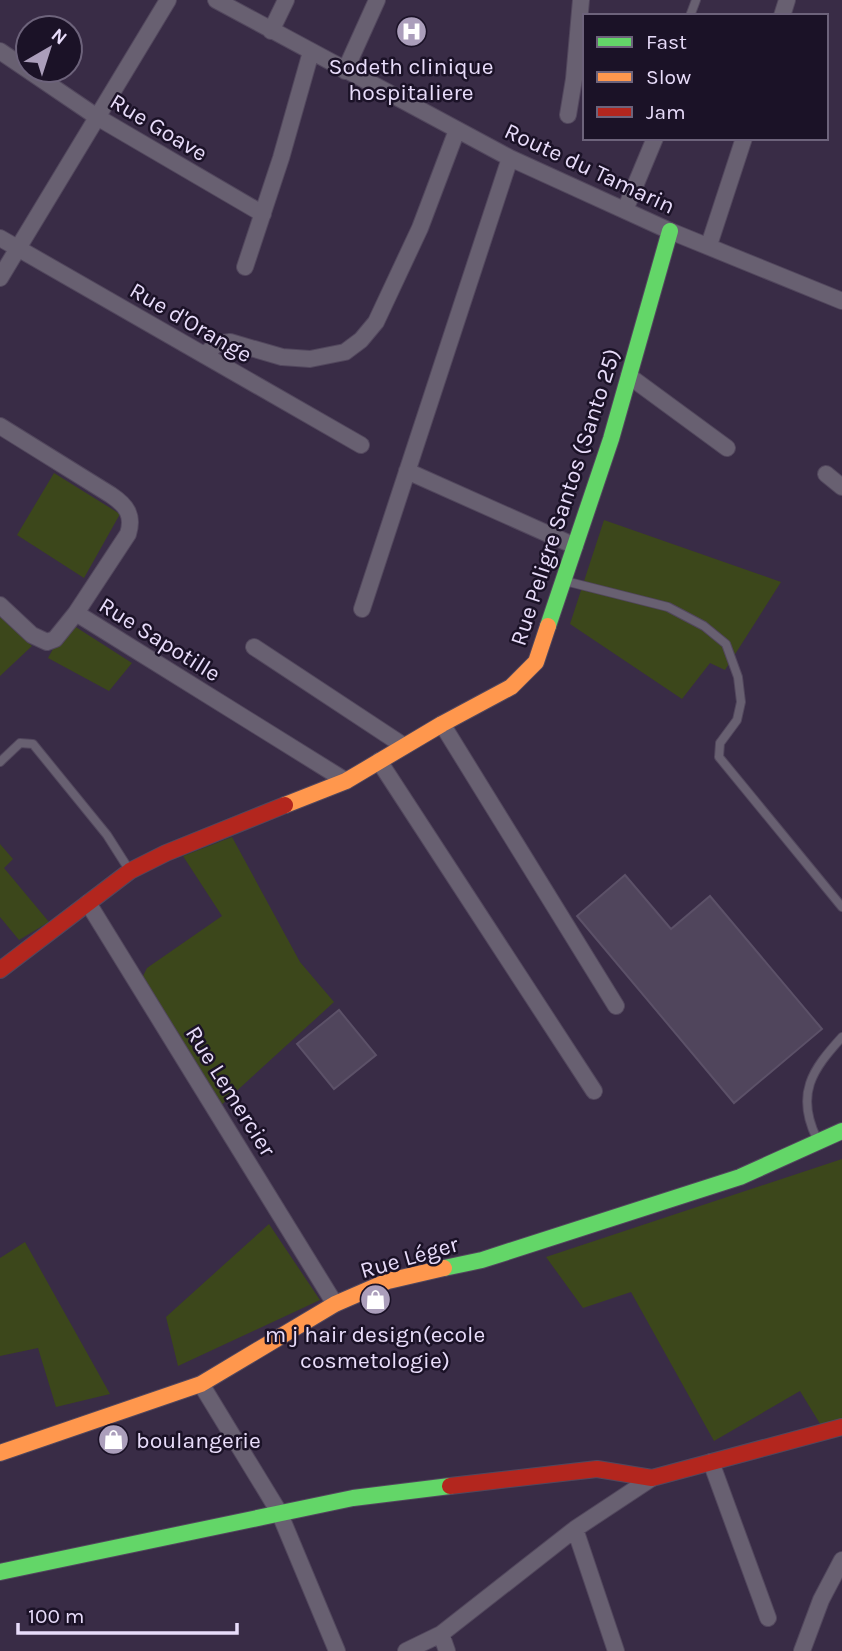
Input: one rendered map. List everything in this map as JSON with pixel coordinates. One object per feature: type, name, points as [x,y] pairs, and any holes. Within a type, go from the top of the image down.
[{"type":"street","points":[[0,278],[168,0]]},
{"type":"street","name":"Route du Tamarin","points":[[216,0],[510,158],[670,231],[842,301]]},
{"type":"street","points":[[271,31],[286,0]]},
{"type":"street","points":[[345,71],[377,0]]},
{"type":"street","points":[[568,115],[581,0]]},
{"type":"street","name":"Rue Goave","points":[[0,51],[97,117],[263,214]]},
{"type":"street","points":[[245,267],[311,52]]},
{"type":"street","points":[[204,355],[217,344],[230,342],[282,357],[310,359],[345,352],[361,341],[376,322],[420,228],[457,130]]},
{"type":"street","points":[[625,210],[654,140]]},
{"type":"street","points":[[709,245],[743,140]]},
{"type":"street","points":[[362,609],[510,158]]},
{"type":"street","name":"Rue Peligre Santos (Santo 25)","points":[[0,970],[130,871],[166,853],[346,781],[442,723],[510,687],[531,668],[536,662],[611,439],[670,231]]},
{"type":"street","name":"Rue d'Orange","points":[[0,238],[360,445]]},
{"type":"street","points":[[629,376],[727,448]]},
{"type":"street","name":"Rue Sapotille","points":[[0,426],[122,502],[130,513],[132,523],[128,534],[76,613],[346,781]]},
{"type":"street","points":[[407,471],[575,546]]},
{"type":"street","points":[[826,474],[842,487]]},
{"type":"street","points":[[0,606],[32,635],[47,642],[55,639],[76,613]]},
{"type":"street","points":[[254,647],[404,746]]},
{"type":"street","points":[[442,723],[616,1006]]},
{"type":"street","points":[[379,761],[594,1091]]},
{"type":"street","name":"Rue Lemercier","points":[[88,904],[335,1304]]},
{"type":"street","name":"Rue Léger","points":[[0,1453],[201,1384],[335,1304],[388,1281],[482,1260],[740,1177],[842,1131]]},
{"type":"street","points":[[201,1384],[279,1512],[337,1651]]},
{"type":"street","points":[[406,1651],[441,1634],[575,1529],[652,1478],[842,1427]]},
{"type":"street","points":[[711,1462],[768,1618]]},
{"type":"street","points":[[0,1572],[353,1498],[597,1469],[652,1478]]},
{"type":"street","points":[[575,1529],[617,1651]]},
{"type":"street","points":[[802,1651],[821,1600],[842,1560]]},
{"type":"street","points":[[441,1634],[447,1651]]},
{"type":"lane","points":[[564,580],[668,607],[704,626],[726,644],[737,677],[741,702],[737,720],[720,743],[719,757],[842,907]]},
{"type":"lane","points":[[0,762],[20,743],[33,744],[107,835],[130,871]]},
{"type":"lane","points":[[818,1142],[811,1128],[807,1101],[809,1080],[842,1037]]},
{"type":"green space","points":[[54,473],[120,514],[84,578],[17,535]]},
{"type":"green space","points":[[604,520],[781,582],[725,670],[710,663],[682,699],[570,624]]},
{"type":"green space","points":[[0,618],[32,646],[0,676]]},
{"type":"green space","points":[[68,622],[132,663],[109,691],[48,658]]},
{"type":"green space","points":[[232,837],[300,962],[334,1002],[218,1108],[142,978],[147,968],[222,916],[183,856]]},
{"type":"green space","points":[[0,844],[13,859],[4,868],[49,922],[19,940],[0,917]]},
{"type":"green space","points":[[842,1159],[842,1434],[822,1427],[800,1391],[714,1441],[631,1292],[583,1308],[546,1257]]},
{"type":"green space","points":[[269,1224],[320,1300],[178,1366],[166,1317]]},
{"type":"green space","points":[[25,1242],[110,1394],[56,1407],[38,1348],[0,1356],[0,1258]]},
{"type":"building","points":[[625,875],[671,929],[710,896],[822,1029],[734,1103],[577,916]]},
{"type":"building","points":[[339,1010],[376,1055],[334,1089],[297,1044]]},
{"type":"traffic: fast","points":[[548,626],[611,439],[670,231]]},
{"type":"traffic: fast","points":[[444,1268],[482,1260],[740,1177],[842,1131]]},
{"type":"traffic: fast","points":[[0,1572],[353,1498],[450,1486]]},
{"type":"traffic: slow","points":[[285,805],[346,781],[511,687],[536,662],[548,626]]},
{"type":"traffic: slow","points":[[0,1453],[201,1384],[335,1304],[388,1281],[444,1268]]},
{"type":"traffic: jam","points":[[0,970],[130,871],[166,853],[285,805]]},
{"type":"traffic: jam","points":[[450,1486],[597,1469],[652,1478],[842,1427]]},
{"type":"place","name":"Sodeth clinique hospitaliere","points":[[411,32]]},
{"type":"place","name":"m j hair design(ecole cosmetologie)","points":[[375,1300]]},
{"type":"place","name":"boulangerie","points":[[113,1440]]}]
